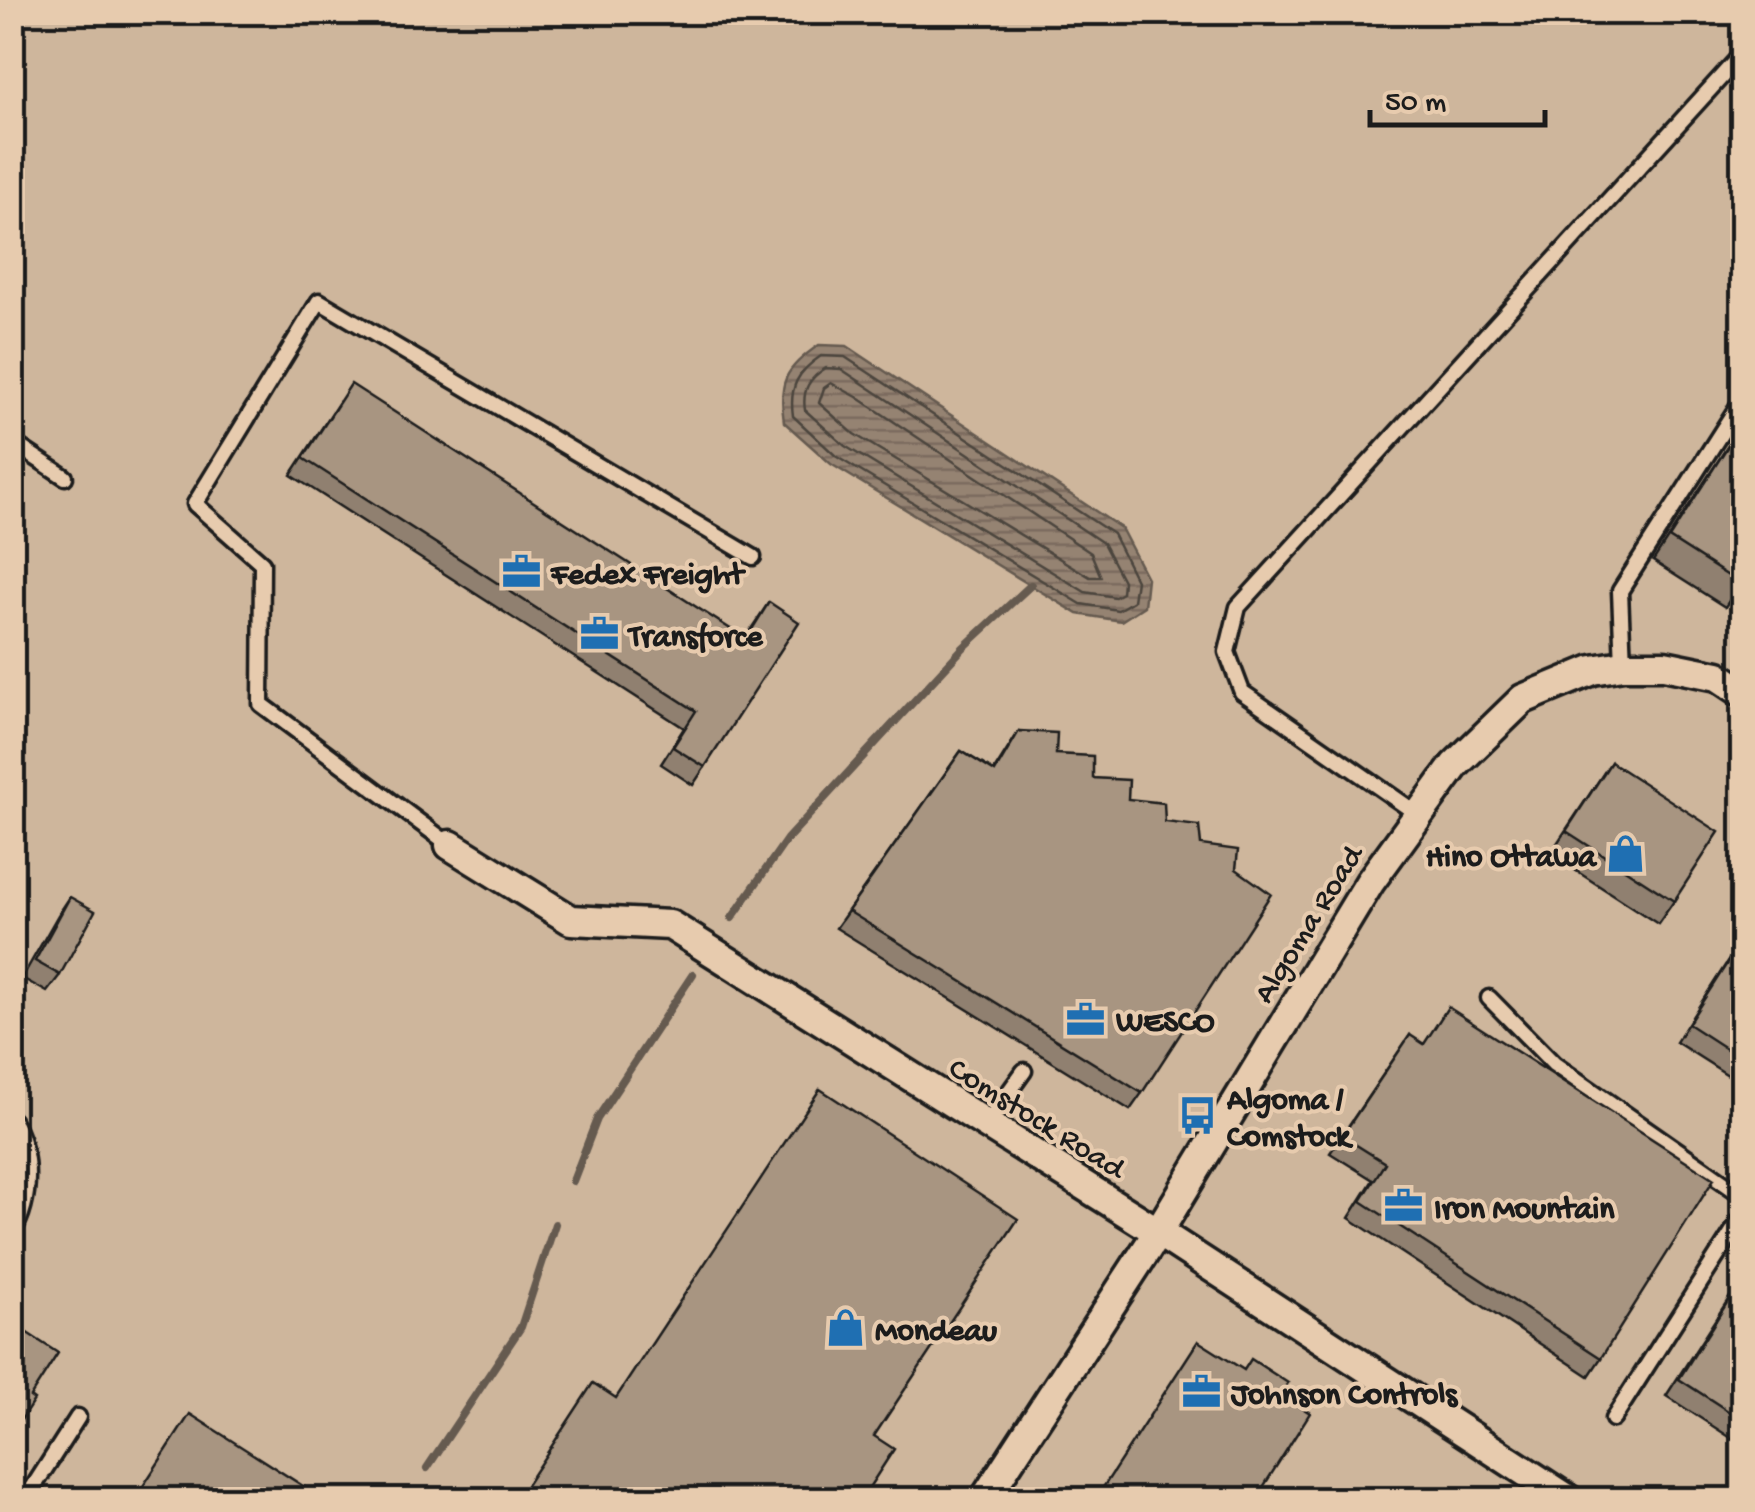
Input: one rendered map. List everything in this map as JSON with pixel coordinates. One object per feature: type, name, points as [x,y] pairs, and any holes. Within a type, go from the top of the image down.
[{"type":"street","name":"Algoma Road","points":[[984,1500],[1158,1232],[1370,882],[1455,765],[1523,699],[1593,670],[1623,665],[1664,666],[1718,676],[1742,692]]},
{"type":"street","name":"Comstock Road","points":[[450,845],[572,920],[670,924],[1158,1232],[1569,1500]]},
{"type":"lane","points":[[1418,816],[1242,692],[1227,652],[1238,606],[1742,54]]},
{"type":"lane","points":[[450,845],[261,704],[262,563],[196,504],[319,301],[753,557]]},
{"type":"lane","points":[[1623,665],[1620,592],[1742,400]]},
{"type":"lane","points":[[12,442],[66,477]]},
{"type":"lane","points":[[1488,998],[1554,1064],[1742,1194]]},
{"type":"lane","points":[[986,1124],[1024,1071]]},
{"type":"lane","points":[[12,1120],[24,1139],[28,1179],[20,1220],[12,1232]]},
{"type":"lane","points":[[1613,1420],[1742,1217]]},
{"type":"lane","points":[[25,1500],[78,1417]]},
{"type":"shaded area","points":[[12,13],[1742,13],[1742,1499],[13,1499]]},
{"type":"water","points":[[819,345],[847,346],[1121,528],[1147,578],[1144,606],[1121,621],[1078,614],[831,464],[784,422],[782,408],[786,377],[798,361]]},
{"type":"building","points":[[351,384],[746,639],[769,602],[799,622],[705,767],[673,747],[696,711],[303,458]]},
{"type":"building","points":[[1742,424],[1742,581],[1741,584],[1669,538]]},
{"type":"building","name":"WESCO","points":[[1019,731],[1057,733],[1056,754],[1093,756],[1093,778],[1129,780],[1128,799],[1164,803],[1165,822],[1199,826],[1201,845],[1238,850],[1236,869],[1271,894],[1142,1093],[848,911],[961,751],[995,772]]},
{"type":"building","name":"Hino Ottawa","points":[[1611,762],[1719,832],[1674,901],[1566,831]]},
{"type":"building","points":[[70,897],[95,911],[60,975],[35,961]]},
{"type":"building","points":[[1742,940],[1742,1059],[1688,1024]]},
{"type":"building","points":[[1448,1007],[1714,1179],[1601,1358],[1361,1201],[1385,1163],[1342,1136],[1410,1035],[1424,1044]]},
{"type":"building","points":[[820,1089],[1018,1219],[874,1436],[894,1449],[861,1500],[517,1499],[593,1383],[616,1398]]},
{"type":"building","points":[[1742,1279],[1742,1420],[1679,1379]]},
{"type":"building","points":[[12,1323],[58,1353],[12,1434]]},
{"type":"building","points":[[1198,1341],[1244,1370],[1251,1359],[1288,1383],[1280,1394],[1310,1413],[1255,1500],[1095,1500]]},
{"type":"building","points":[[190,1414],[317,1495],[314,1500],[134,1500]]},
{"type":"waterway","points":[[732,918],[787,839],[963,648],[1031,585]]},
{"type":"waterway","points":[[573,1181],[597,1119],[693,974]]},
{"type":"waterway","points":[[427,1468],[521,1327],[555,1224]]},
{"type":"place","name":"Fedex Freight","points":[[521,572]]},
{"type":"place","name":"Transforce","points":[[599,634]]},
{"type":"place","name":"Hino Ottawa","points":[[1626,854]]},
{"type":"place","name":"WESCO","points":[[1086,1019]]},
{"type":"place","name":"Algoma / Comstock","points":[[1197,1115]]},
{"type":"place","name":"Iron Mountain","points":[[1404,1206]]},
{"type":"place","name":"Mondeau","points":[[845,1328]]},
{"type":"place","name":"Johnson Controls","points":[[1201,1392]]}]
